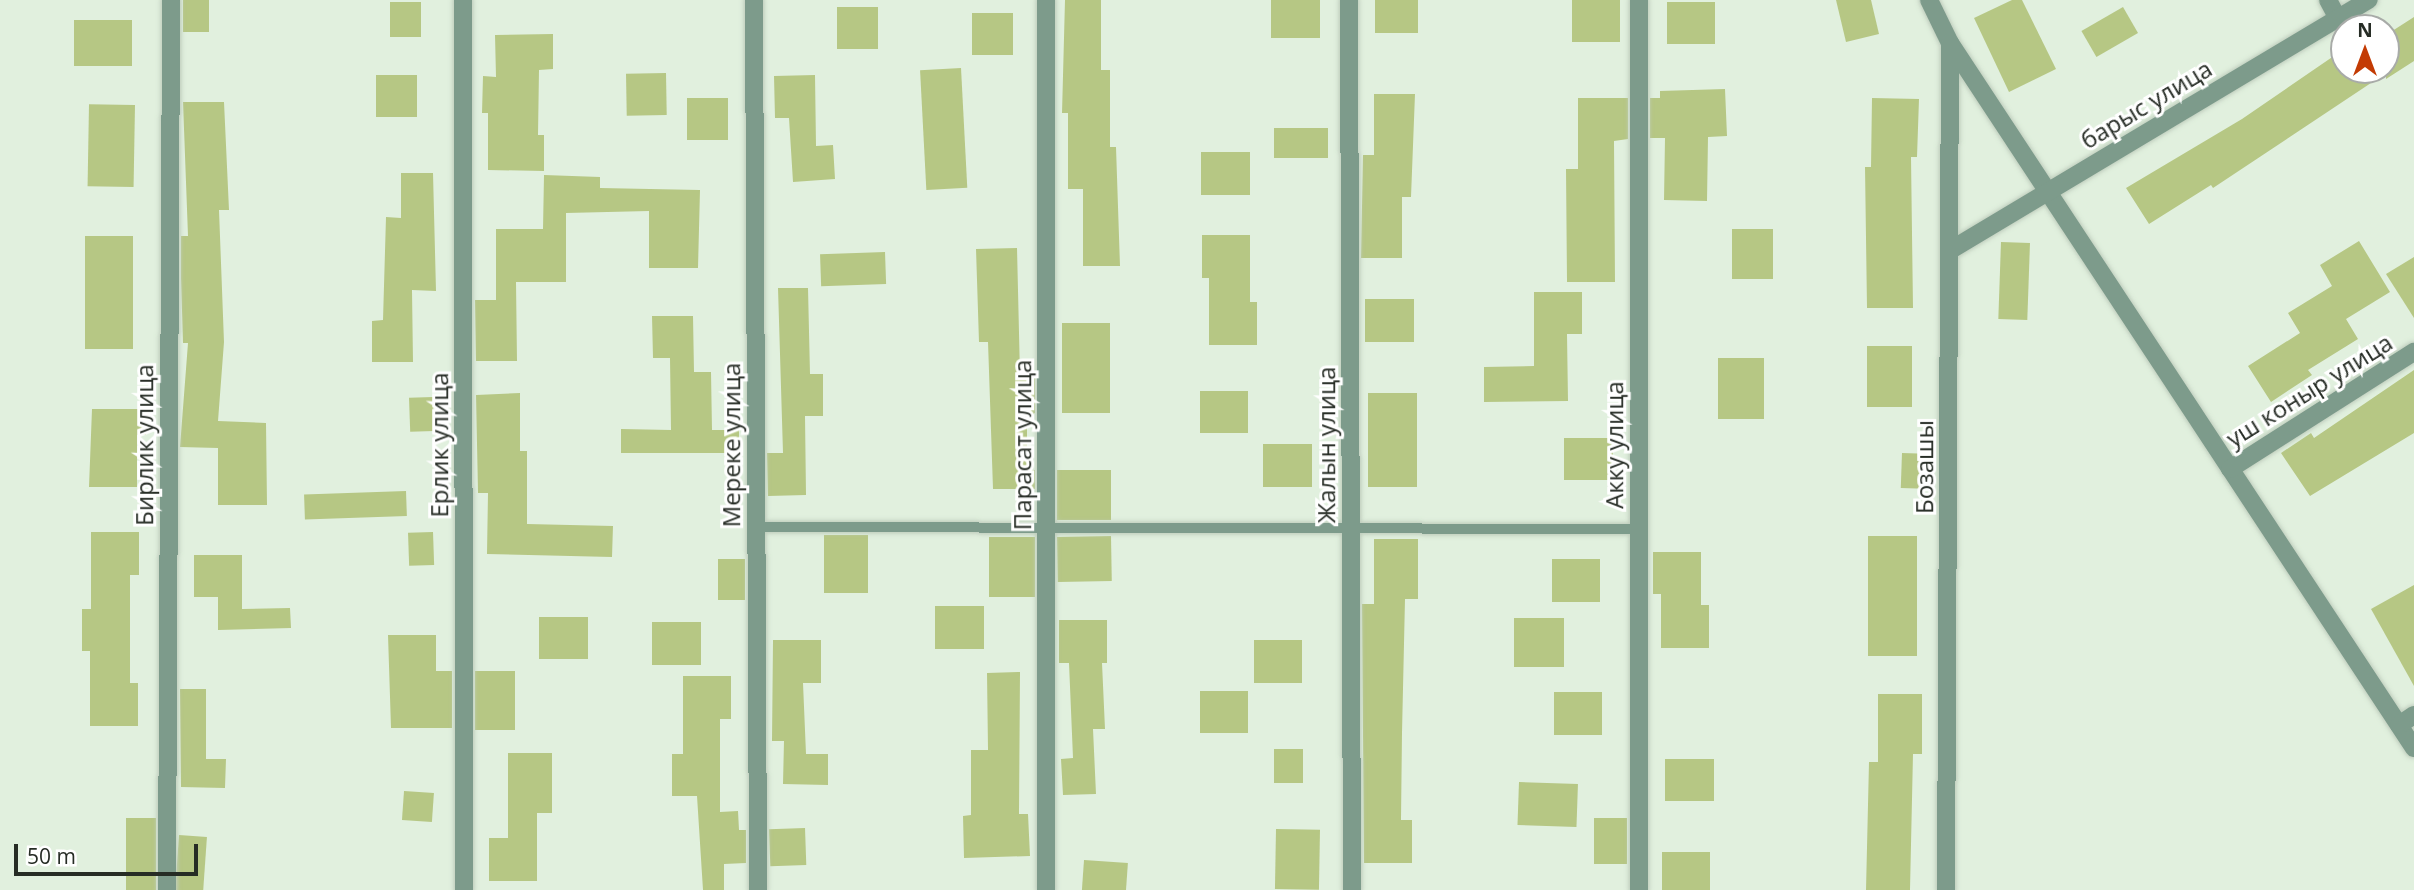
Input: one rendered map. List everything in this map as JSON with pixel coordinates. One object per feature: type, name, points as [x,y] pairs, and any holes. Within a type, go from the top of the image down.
[{"type":"street","name":"Бирлик улица","points":[[167,890],[171,0]]},
{"type":"street","name":"Ерлик улица","points":[[463,0],[464,890]]},
{"type":"street","name":"Мереке улица","points":[[754,0],[758,890]]},
{"type":"street","name":"Парасат улица","points":[[1046,0],[1046,890]]},
{"type":"street","name":"Жалын улица","points":[[1349,0],[1352,890]]},
{"type":"street","name":"Акку улица","points":[[1639,0],[1639,890]]},
{"type":"street","points":[[1929,0],[1950,43],[2230,469],[2406,720],[2414,748]]},
{"type":"street","name":"барыс улица","points":[[2346,14],[2369,0]]},
{"type":"street","name":"барыс улица","points":[[1949,251],[2330,24]]},
{"type":"street","name":"Бозашы","points":[[1947,890],[1950,43]]},
{"type":"street","name":"уш коныр улица","points":[[2230,469],[2414,352]]},
{"type":"lane","points":[[756,527],[1639,529]]},
{"type":"building","points":[[183,0],[209,0],[209,32],[183,32]]},
{"type":"building","points":[[1065,0],[1101,0],[1101,70],[1110,70],[1110,147],[1116,147],[1120,266],[1083,266],[1083,189],[1068,189],[1068,113],[1062,113]]},
{"type":"building","points":[[1271,0],[1320,0],[1320,38],[1271,38]]},
{"type":"building","points":[[1375,0],[1418,0],[1418,33],[1375,33]]},
{"type":"building","points":[[1572,0],[1620,0],[1620,42],[1572,42]]},
{"type":"building","points":[[1836,0],[1871,0],[1879,34],[1846,42]]},
{"type":"building","points":[[2012,0],[2022,0],[2056,69],[2009,92],[1974,18]]},
{"type":"building","points":[[390,2],[421,2],[421,37],[390,37]]},
{"type":"building","points":[[1667,2],[1715,2],[1715,44],[1667,44]]},
{"type":"building","points":[[837,7],[878,7],[878,49],[837,49]]},
{"type":"building","points":[[2123,7],[2138,33],[2096,57],[2081,31]]},
{"type":"building","points":[[972,13],[1013,13],[1013,55],[972,55]]},
{"type":"building","points":[[2414,17],[2414,61],[2400,70],[2400,26]]},
{"type":"building","points":[[74,20],[132,20],[132,66],[74,66]]},
{"type":"building","points":[[553,34],[553,69],[539,70],[538,135],[544,135],[544,171],[488,170],[488,113],[482,113],[483,76],[496,77],[495,35]]},
{"type":"building","points":[[2330,59],[2330,84],[2369,84],[2213,188],[2211,185],[2149,224],[2126,188],[2242,119]]},
{"type":"building","points":[[961,68],[967,188],[926,190],[920,70]]},
{"type":"building","points":[[666,73],[667,115],[627,116],[626,74]]},
{"type":"building","points":[[376,75],[417,75],[417,117],[376,117]]},
{"type":"building","points":[[815,75],[816,146],[833,145],[835,179],[793,182],[789,118],[775,118],[774,76]]},
{"type":"building","points":[[1725,89],[1727,136],[1708,137],[1707,201],[1664,200],[1665,138],[1650,138],[1650,98],[1660,98],[1660,91]]},
{"type":"building","points":[[1374,94],[1415,94],[1411,197],[1402,197],[1402,258],[1361,258],[1363,155],[1374,155]]},
{"type":"building","points":[[687,98],[728,98],[728,140],[687,140]]},
{"type":"building","points":[[1578,98],[1628,98],[1628,139],[1614,141],[1615,282],[1567,282],[1566,169],[1578,169]]},
{"type":"building","points":[[1872,98],[1919,99],[1917,157],[1911,157],[1913,308],[1867,308],[1865,167],[1871,167]]},
{"type":"building","points":[[183,102],[224,102],[229,210],[219,210],[224,342],[218,421],[266,423],[267,505],[218,505],[218,448],[180,447],[188,343],[183,343],[181,278],[181,236],[188,236]]},
{"type":"building","points":[[89,104],[135,105],[134,187],[88,186]]},
{"type":"building","points":[[1274,128],[1328,128],[1328,158],[1274,158]]},
{"type":"building","points":[[1201,152],[1250,152],[1250,195],[1201,195]]},
{"type":"building","points":[[401,173],[433,173],[436,291],[412,290],[413,362],[372,362],[372,321],[383,320],[386,217],[401,218]]},
{"type":"building","points":[[544,175],[600,177],[600,188],[700,190],[698,268],[649,268],[649,211],[566,213],[566,282],[516,282],[517,361],[476,361],[475,300],[496,300],[496,229],[543,229]]},
{"type":"building","points":[[1732,229],[1773,229],[1773,279],[1732,279]]},
{"type":"building","points":[[1202,235],[1250,235],[1250,302],[1257,302],[1257,345],[1209,345],[1209,278],[1202,278]]},
{"type":"building","points":[[85,236],[133,236],[133,349],[85,349]]},
{"type":"building","points":[[2359,241],[2390,292],[2346,319],[2358,339],[2308,370],[2312,375],[2271,402],[2248,366],[2300,333],[2288,313],[2332,286],[2320,265]]},
{"type":"building","points":[[2001,242],[2030,243],[2027,320],[1998,319]]},
{"type":"building","points":[[1017,248],[1020,375],[1035,374],[1035,413],[1027,417],[1027,470],[1035,470],[1035,489],[993,489],[988,342],[979,342],[976,249]]},
{"type":"building","points":[[885,252],[886,284],[821,286],[820,254]]},
{"type":"building","points":[[2414,257],[2414,318],[2386,274]]},
{"type":"building","points":[[778,288],[808,288],[810,374],[823,374],[823,416],[805,416],[806,495],[768,496],[767,453],[783,453]]},
{"type":"building","points":[[1534,292],[1582,292],[1582,334],[1567,334],[1568,401],[1484,402],[1484,367],[1534,366]]},
{"type":"building","points":[[1365,299],[1414,299],[1414,342],[1365,342]]},
{"type":"building","points":[[652,316],[693,316],[694,372],[711,372],[712,430],[739,430],[739,453],[621,453],[621,429],[671,430],[670,358],[653,358]]},
{"type":"building","points":[[1062,323],[1110,323],[1110,413],[1062,413]]},
{"type":"building","points":[[1867,346],[1912,346],[1912,407],[1867,407]]},
{"type":"building","points":[[1718,358],[1764,358],[1764,419],[1718,419]]},
{"type":"building","points":[[2414,370],[2414,433],[2310,496],[2281,453],[2311,433],[2314,438]]},
{"type":"building","points":[[1200,391],[1248,391],[1248,433],[1200,433]]},
{"type":"building","points":[[520,393],[520,451],[527,451],[527,524],[613,526],[612,557],[487,554],[488,493],[478,493],[476,395]]},
{"type":"building","points":[[1368,393],[1417,393],[1417,487],[1368,487]]},
{"type":"building","points":[[433,397],[434,431],[410,432],[409,398]]},
{"type":"building","points":[[92,409],[146,409],[146,435],[137,435],[137,487],[89,487]]},
{"type":"building","points":[[1564,438],[1613,438],[1613,480],[1564,480]]},
{"type":"building","points":[[1263,444],[1312,444],[1312,487],[1263,487]]},
{"type":"building","points":[[1902,453],[1926,454],[1925,489],[1901,488]]},
{"type":"building","points":[[1057,470],[1111,470],[1111,520],[1057,520]]},
{"type":"building","points":[[406,491],[407,516],[305,520],[304,495]]},
{"type":"building","points":[[91,532],[139,532],[139,575],[130,575],[130,683],[138,683],[138,726],[90,726],[90,651],[82,651],[82,609],[91,609]]},
{"type":"building","points":[[433,532],[434,565],[409,566],[408,533]]},
{"type":"building","points":[[824,535],[868,535],[868,593],[824,593]]},
{"type":"building","points":[[1111,536],[1112,581],[1058,582],[1057,537]]},
{"type":"building","points":[[1868,536],[1917,536],[1917,656],[1868,656]]},
{"type":"building","points":[[989,537],[1035,537],[1035,597],[989,597]]},
{"type":"building","points":[[1374,539],[1418,539],[1418,599],[1405,599],[1402,733],[1401,820],[1412,820],[1412,863],[1364,863],[1362,604],[1374,604]]},
{"type":"building","points":[[1653,552],[1701,552],[1701,605],[1709,605],[1709,648],[1661,648],[1661,594],[1653,594]]},
{"type":"building","points":[[194,555],[242,555],[242,609],[290,608],[291,628],[218,630],[218,597],[194,597]]},
{"type":"building","points":[[718,559],[745,559],[745,600],[718,600]]},
{"type":"building","points":[[1552,559],[1600,559],[1600,602],[1552,602]]},
{"type":"building","points":[[2414,585],[2414,686],[2371,609]]},
{"type":"building","points":[[935,606],[984,606],[984,649],[935,649]]},
{"type":"building","points":[[539,617],[588,617],[588,659],[539,659]]},
{"type":"building","points":[[1514,618],[1564,618],[1564,667],[1514,667]]},
{"type":"building","points":[[1059,620],[1107,620],[1107,663],[1102,663],[1105,729],[1093,729],[1096,794],[1063,795],[1061,759],[1073,758],[1069,663],[1059,663]]},
{"type":"building","points":[[652,622],[701,622],[701,665],[652,665]]},
{"type":"building","points":[[388,635],[436,635],[436,671],[452,671],[452,728],[391,728]]},
{"type":"building","points":[[773,640],[821,640],[821,683],[803,683],[806,754],[828,754],[828,785],[783,784],[784,741],[772,741]]},
{"type":"building","points":[[1254,640],[1302,640],[1302,683],[1254,683]]},
{"type":"building","points":[[475,671],[515,671],[515,730],[475,730]]},
{"type":"building","points":[[1020,672],[1019,814],[1028,814],[1030,856],[964,858],[963,816],[971,815],[971,750],[988,750],[987,673]]},
{"type":"building","points":[[683,676],[731,676],[731,719],[720,719],[720,812],[738,811],[739,830],[746,830],[746,863],[724,864],[724,890],[703,890],[697,796],[672,796],[672,754],[683,754]]},
{"type":"building","points":[[180,689],[206,689],[206,759],[226,759],[225,788],[181,787]]},
{"type":"building","points":[[1200,691],[1248,691],[1248,733],[1200,733]]},
{"type":"building","points":[[1554,692],[1602,692],[1602,735],[1554,735]]},
{"type":"building","points":[[1878,694],[1922,694],[1922,754],[1913,754],[1910,890],[1866,890],[1869,762],[1878,762]]},
{"type":"building","points":[[1274,749],[1303,749],[1303,783],[1274,783]]},
{"type":"building","points":[[508,753],[552,753],[552,813],[537,813],[537,881],[489,881],[489,838],[508,838]]},
{"type":"building","points":[[1665,759],[1714,759],[1714,801],[1665,801]]},
{"type":"building","points":[[1519,782],[1578,784],[1576,827],[1517,825]]},
{"type":"building","points":[[404,791],[434,793],[432,822],[402,820]]},
{"type":"building","points":[[126,818],[156,818],[156,890],[126,890]]},
{"type":"building","points":[[1594,818],[1627,818],[1627,864],[1594,864]]},
{"type":"building","points":[[805,828],[806,865],[770,866],[769,829]]},
{"type":"building","points":[[1276,829],[1320,830],[1319,890],[1275,889]]},
{"type":"building","points":[[179,835],[207,837],[203,890],[175,890]]},
{"type":"building","points":[[1662,852],[1710,852],[1710,890],[1662,890]]},
{"type":"building","points":[[1084,860],[1128,863],[1126,890],[1082,890]]}]
